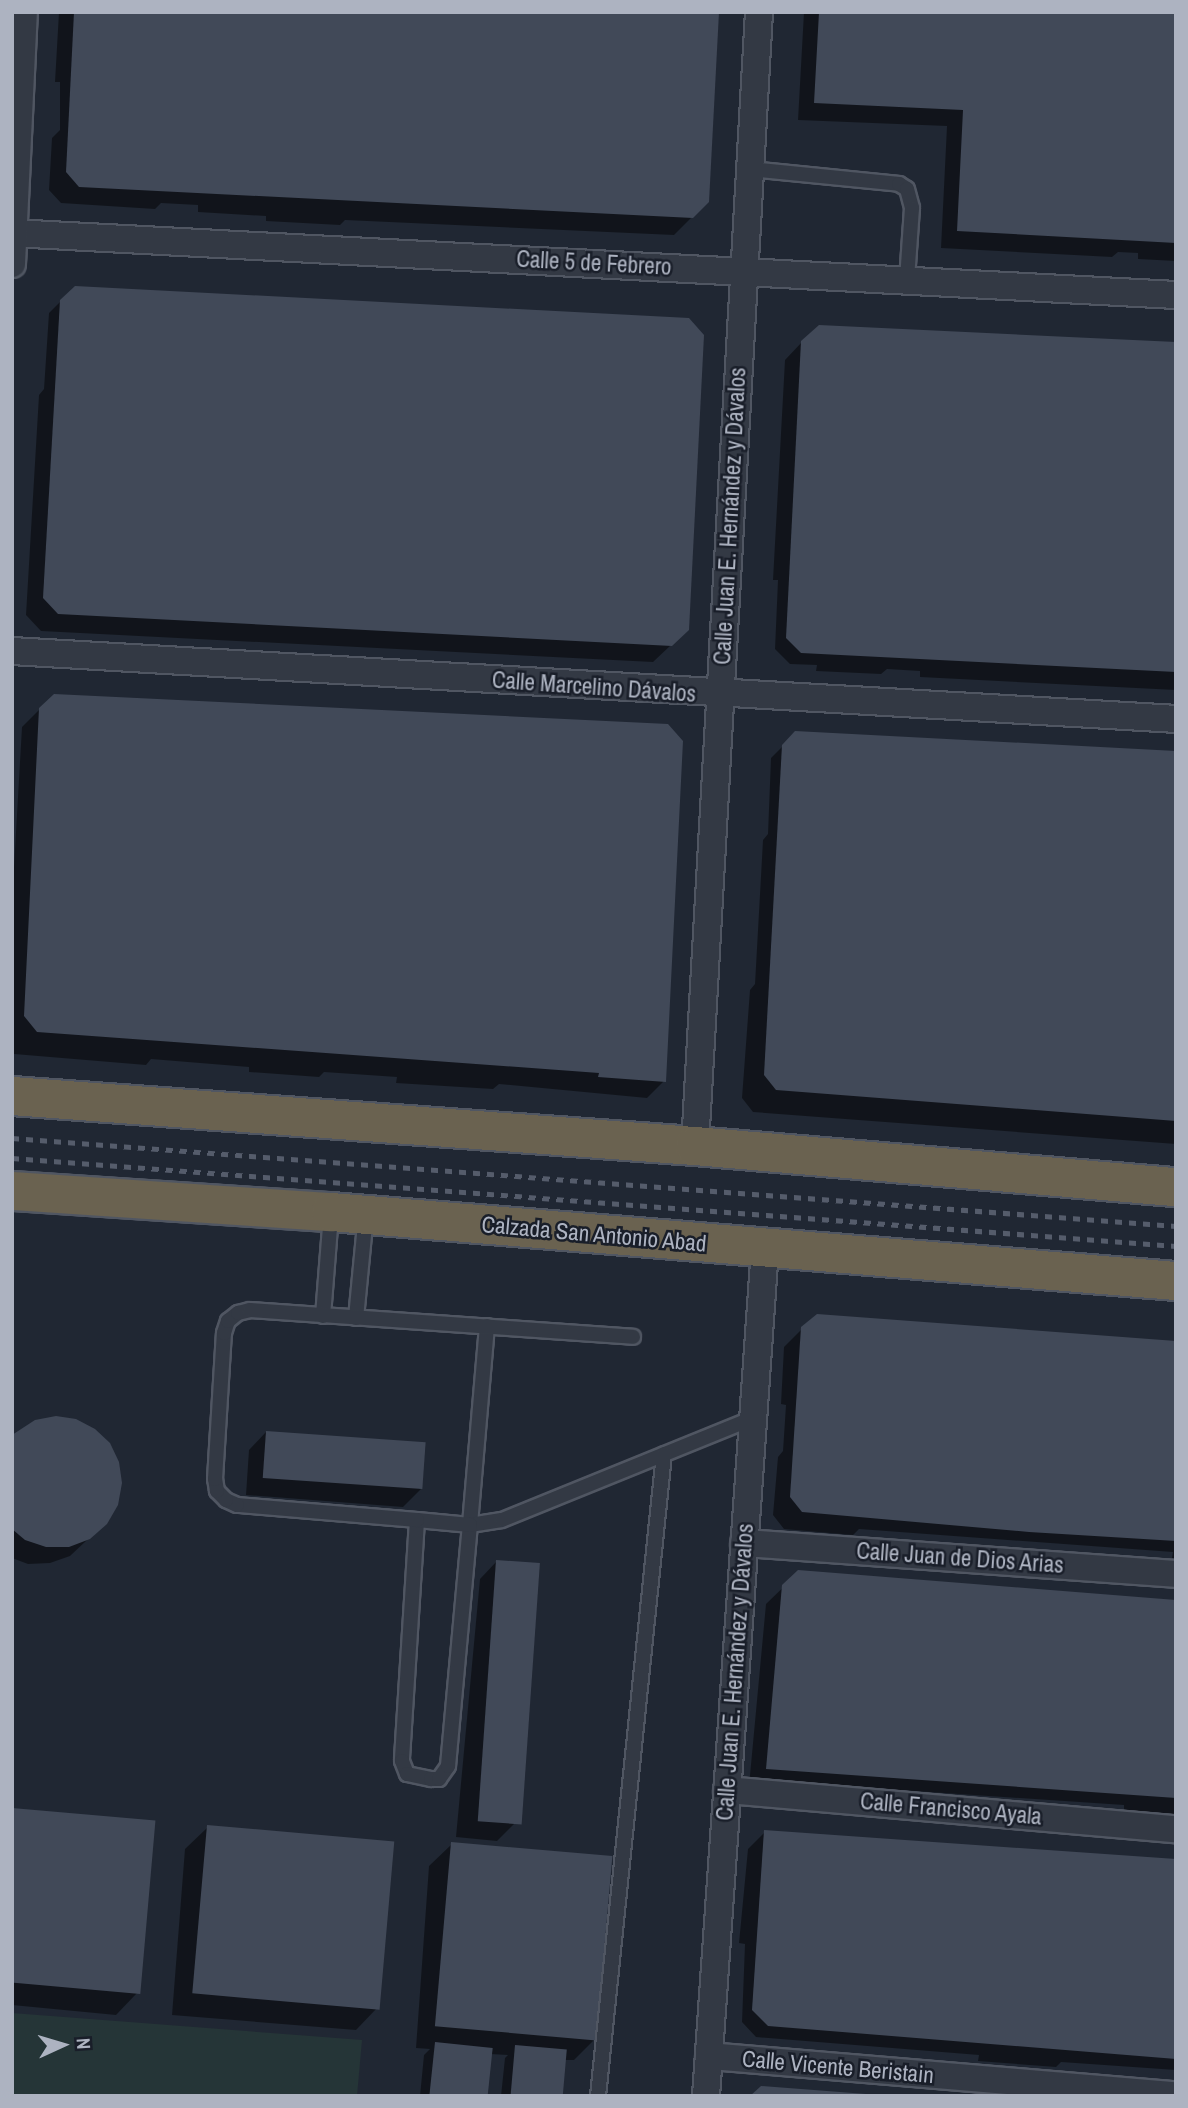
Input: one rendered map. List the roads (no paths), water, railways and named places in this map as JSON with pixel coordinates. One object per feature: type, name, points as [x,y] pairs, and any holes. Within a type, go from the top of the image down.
[{"type":"highway","points":[[12,1096],[695,1146],[1176,1186]]},
{"type":"highway","name":"Calzada San Antonio Abad","points":[[12,1191],[348,1214],[1176,1282]]},
{"type":"street","points":[[12,264],[24,12]]},
{"type":"street","name":"Calle Juan E. Hernández y Dávalos","points":[[695,1146],[759,12]]},
{"type":"street","name":"Calle 5 de Febrero","points":[[13,233],[1176,295]]},
{"type":"street","name":"Calle Marcelino Dávalos","points":[[12,651],[1176,719]]},
{"type":"street","name":"Calle Juan E. Hernández y Dávalos","points":[[706,2096],[765,1248]]},
{"type":"street","name":"Calle Juan de Dios Arias","points":[[744,1543],[1176,1574]]},
{"type":"street","name":"Calle Francisco Ayala","points":[[727,1790],[1176,1829]]},
{"type":"street","name":"Calle Vicente Beristain","points":[[709,2056],[1176,2095]]},
{"type":"lane","points":[[750,169],[899,184],[906,189],[912,208],[907,280]]},
{"type":"lane","points":[[323,1315],[348,1214]]},
{"type":"lane","points":[[348,1214],[356,1318]]},
{"type":"lane","points":[[633,1337],[250,1310],[238,1313],[228,1321],[224,1333],[217,1491],[226,1500],[237,1505],[470,1525],[502,1520],[753,1419]]},
{"type":"lane","points":[[417,1520],[402,1761],[407,1774],[439,1779],[448,1766],[487,1326]]},
{"type":"lane","points":[[598,2096],[664,1454]]},
{"type":"railway","points":[[12,1138],[1176,1226]]},
{"type":"railway","points":[[12,1158],[1176,1246]]}]
